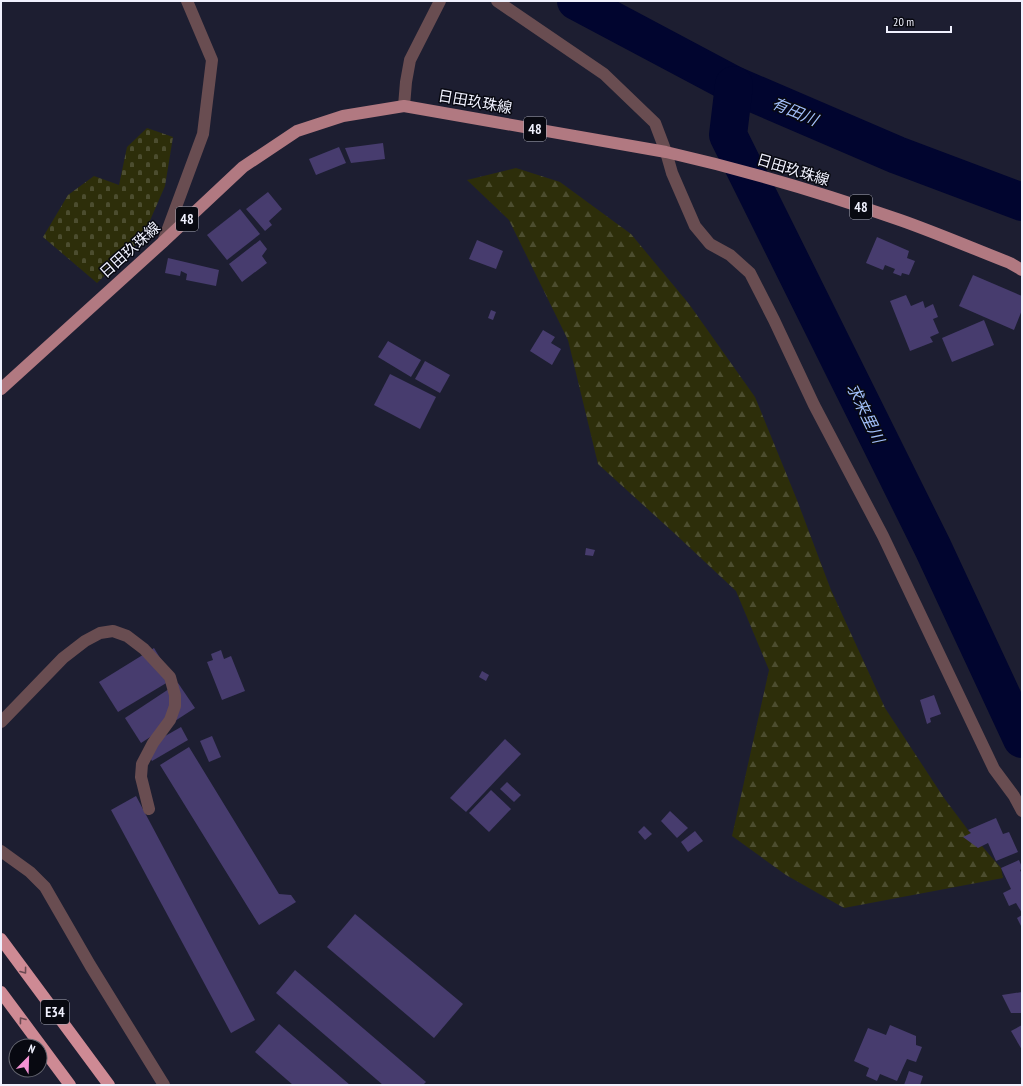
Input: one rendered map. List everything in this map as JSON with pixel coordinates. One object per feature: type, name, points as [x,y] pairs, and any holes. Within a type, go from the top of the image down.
[{"type":"highway","name":"E34","points":[[1,939],[109,1085]]},
{"type":"highway","name":"E34","points":[[1,992],[70,1085]]},
{"type":"main road","name":"日田玖珠線","points":[[1,389],[243,167],[297,131],[343,116],[404,106],[666,152],[708,161],[795,186],[901,220],[1010,263],[1022,270]]},
{"type":"street","points":[[163,242],[203,134],[212,60],[187,1]]},
{"type":"street","points":[[404,106],[410,60],[440,1]]},
{"type":"street","points":[[497,1],[604,74],[655,123],[672,173],[695,226],[710,244],[730,255],[750,273],[814,405],[884,536],[994,769],[1014,796],[1022,811]]},
{"type":"street","points":[[1,722],[63,658],[85,641],[100,634],[112,631],[127,636],[144,649],[170,677],[175,696],[175,706],[170,720],[153,743],[142,764],[141,777],[149,809]]},
{"type":"street","points":[[1,851],[30,872],[45,887],[90,965],[164,1085]]},
{"type":"green space","points":[[147,128],[173,137],[165,186],[142,239],[97,283],[43,237],[68,195],[94,176],[119,185],[127,147]]},
{"type":"green space","points":[[516,168],[560,182],[631,234],[689,304],[755,397],[797,500],[831,590],[885,708],[944,798],[968,830],[1001,868],[1003,878],[844,908],[786,875],[732,836],[769,670],[736,591],[598,464],[568,340],[509,220],[467,180]]},
{"type":"building","points":[[383,143],[385,159],[351,163],[345,148]]},
{"type":"building","points":[[339,147],[346,163],[316,175],[309,159]]},
{"type":"building","points":[[268,192],[282,209],[269,221],[272,225],[265,231],[246,209]]},
{"type":"building","points":[[240,209],[260,234],[227,260],[207,235]]},
{"type":"building","points":[[877,237],[909,251],[907,258],[915,261],[909,275],[902,273],[901,276],[893,273],[895,269],[885,265],[883,270],[866,263]]},
{"type":"building","points":[[260,240],[267,249],[262,256],[267,263],[242,282],[229,264]]},
{"type":"building","points":[[477,240],[503,251],[496,269],[469,259]]},
{"type":"building","points":[[168,258],[219,270],[216,286],[186,280],[187,274],[181,271],[180,276],[165,273]]},
{"type":"building","points":[[973,275],[1022,296],[1022,310],[1014,330],[959,306]]},
{"type":"building","points":[[906,295],[911,306],[923,301],[925,308],[933,304],[938,317],[933,319],[939,333],[930,337],[933,342],[910,351],[890,301]]},
{"type":"building","points":[[491,310],[496,312],[493,320],[488,318]]},
{"type":"building","points":[[984,320],[994,345],[952,362],[942,338]]},
{"type":"building","points":[[543,330],[555,337],[551,343],[561,349],[552,365],[530,351]]},
{"type":"building","points":[[388,341],[421,360],[411,377],[378,357]]},
{"type":"building","points":[[425,361],[450,375],[440,393],[415,379]]},
{"type":"building","points":[[390,374],[436,397],[420,429],[374,405]]},
{"type":"building","points":[[586,548],[595,550],[593,556],[585,555]]},
{"type":"building","points":[[154,648],[173,679],[118,712],[99,682]]},
{"type":"building","points":[[221,650],[224,659],[231,656],[245,691],[222,700],[207,662],[213,660],[211,654]]},
{"type":"building","points":[[482,671],[489,675],[486,681],[479,677]]},
{"type":"building","points":[[178,683],[195,708],[141,743],[125,718]]},
{"type":"building","points":[[934,695],[941,714],[930,718],[931,722],[927,724],[920,700]]},
{"type":"building","points":[[181,727],[188,740],[152,761],[144,748]]},
{"type":"building","points":[[212,736],[221,757],[209,762],[200,741]]},
{"type":"building","points":[[505,739],[521,754],[466,812],[450,798]]},
{"type":"building","points":[[189,747],[279,894],[291,895],[296,902],[259,925],[160,765]]},
{"type":"building","points":[[507,782],[521,795],[514,802],[500,789]]},
{"type":"building","points":[[491,790],[511,809],[489,832],[469,813]]},
{"type":"building","points":[[136,796],[255,1020],[231,1033],[111,810]]},
{"type":"building","points":[[670,811],[688,828],[677,838],[661,821]]},
{"type":"building","points":[[996,818],[1003,834],[1009,832],[1018,852],[996,861],[988,843],[978,848],[963,837],[971,833],[968,830]]},
{"type":"building","points":[[644,826],[652,834],[645,840],[638,832]]},
{"type":"building","points":[[695,831],[703,841],[688,852],[681,842]]},
{"type":"building","points":[[1019,860],[1022,867],[1020,870],[1022,874],[1022,913],[1016,903],[1009,906],[1003,893],[1011,889],[1001,868]]},
{"type":"building","points":[[355,914],[463,1004],[434,1038],[327,947]]},
{"type":"building","points":[[1022,915],[1022,928],[1017,918]]},
{"type":"building","points":[[295,970],[426,1082],[423,1085],[383,1085],[276,993]]},
{"type":"building","points":[[1022,992],[1022,1013],[1011,1013],[1002,995]]},
{"type":"building","points":[[279,1024],[350,1085],[293,1085],[255,1052]]},
{"type":"building","points":[[890,1025],[916,1036],[916,1045],[922,1047],[916,1062],[907,1059],[897,1081],[880,1074],[877,1081],[866,1076],[869,1068],[854,1061],[868,1028],[886,1035]]},
{"type":"building","points":[[1022,1025],[1022,1050],[1011,1031]]},
{"type":"building","points":[[909,1071],[923,1076],[920,1085],[904,1085]]},
{"type":"waterway","name":"有田川","points":[[576,1],[734,85],[897,155],[1022,202]]},
{"type":"waterway","name":"求来里川","points":[[734,85],[728,135],[933,548],[1022,739]]}]
